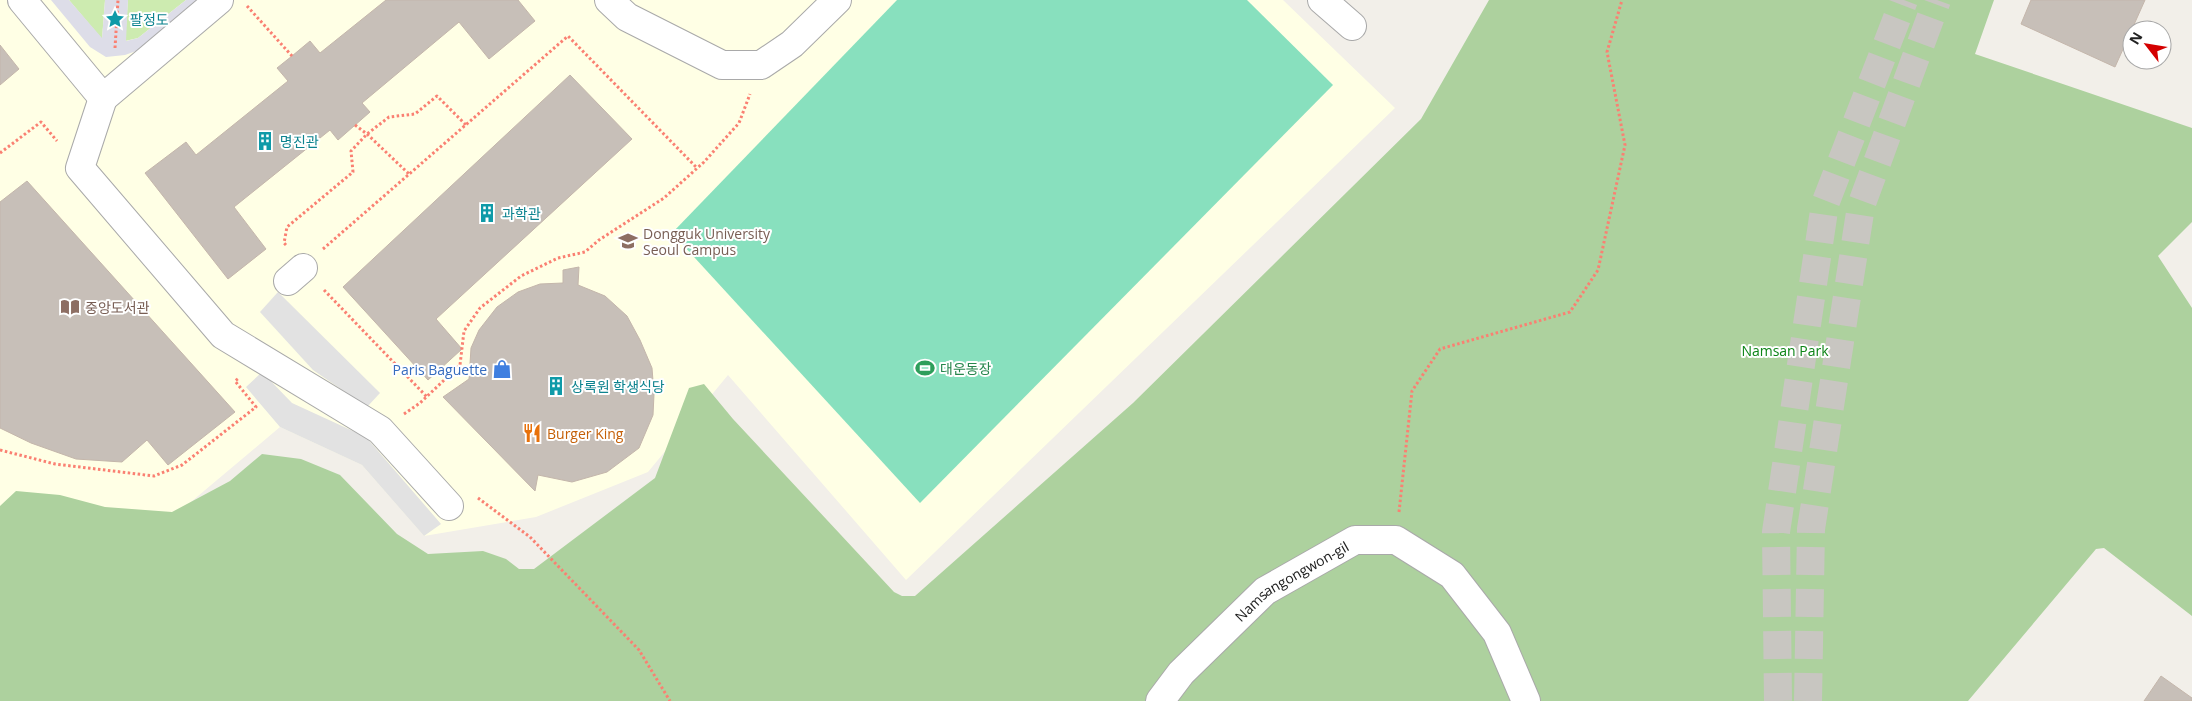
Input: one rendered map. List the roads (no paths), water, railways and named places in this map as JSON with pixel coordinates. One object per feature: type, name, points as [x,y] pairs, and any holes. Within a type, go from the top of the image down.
[{"type":"street","points":[[22,0],[103,98]]},
{"type":"street","points":[[219,0],[103,98],[80,168],[223,335],[380,430],[461,500]]},
{"type":"street","points":[[609,0],[627,17],[722,65],[761,65],[792,44],[837,0]]},
{"type":"street","points":[[1322,0],[1352,26]]},
{"type":"street","name":"Namsangongwon-gil","points":[[1160,701],[1181,673],[1265,591],[1355,540],[1396,540],[1452,575],[1497,632],[1526,701]]},
{"type":"tunnel","points":[[1778,701],[1776,532],[1825,204],[1904,0]]},
{"type":"tunnel","points":[[1808,701],[1811,529],[1861,206],[1937,0]]},
{"type":"place","name":"팔정도","points":[[115,19]]},
{"type":"place","name":"명진관","points":[[265,141]]},
{"type":"place","name":"과학관","points":[[487,213]]},
{"type":"place","name":"Dongguk University Seoul Campus","points":[[628,241]]},
{"type":"place","name":"중앙도서관","points":[[70,307]]},
{"type":"place","name":"대운동장","points":[[925,368]]},
{"type":"place","name":"Paris Baguette","points":[[502,369]]},
{"type":"place","name":"상록원 학생식당","points":[[556,386]]},
{"type":"place","name":"Burger King","points":[[532,433]]},
{"type":"park label","name":"Namsan Park","points":[[1785,350]]}]
